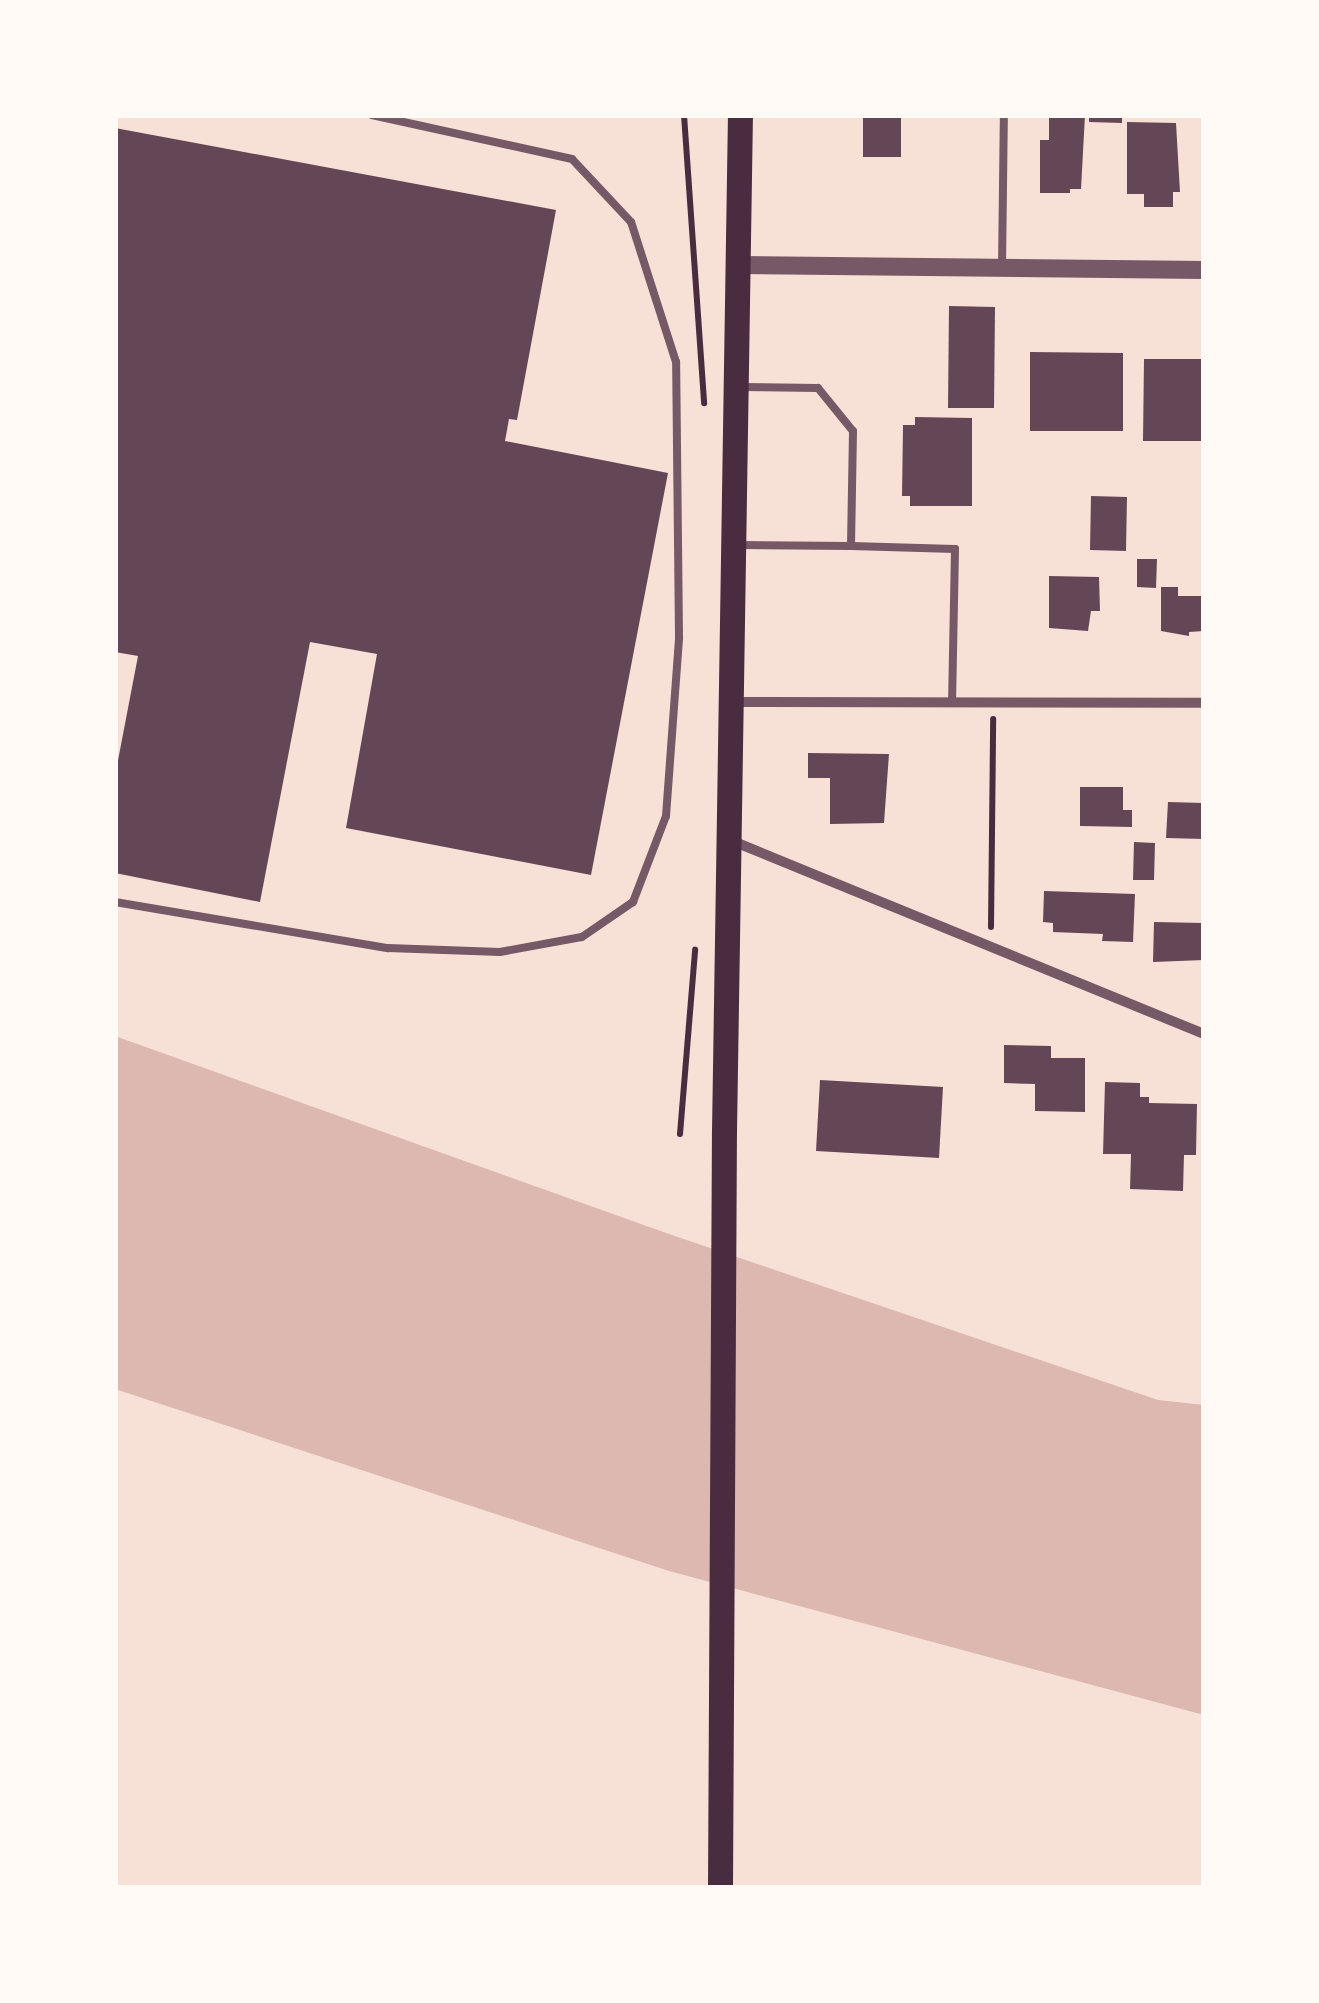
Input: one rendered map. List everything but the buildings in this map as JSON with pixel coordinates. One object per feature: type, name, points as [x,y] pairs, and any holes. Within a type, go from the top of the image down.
[{"type":"main road","points":[[720,1888],[724,1131],[740,115]]},
{"type":"street","points":[[737,265],[1204,270]]},
{"type":"street","points":[[732,702],[1204,703]]},
{"type":"street","points":[[730,840],[1204,1034]]},
{"type":"lane","points":[[115,902],[388,948],[500,952],[582,937],[632,902],[666,816],[679,637],[676,362],[632,222],[572,159],[372,115]]},
{"type":"lane","points":[[1002,268],[1004,115]]},
{"type":"lane","points":[[736,386],[818,388],[854,432],[852,546]]},
{"type":"lane","points":[[734,545],[955,549],[952,701]]},
{"type":"path","points":[[990,946],[993,703]]},
{"type":"shaded area","points":[[115,1036],[669,1234],[1158,1400],[1204,1405],[1204,1715],[669,1571],[115,1389]]}]
